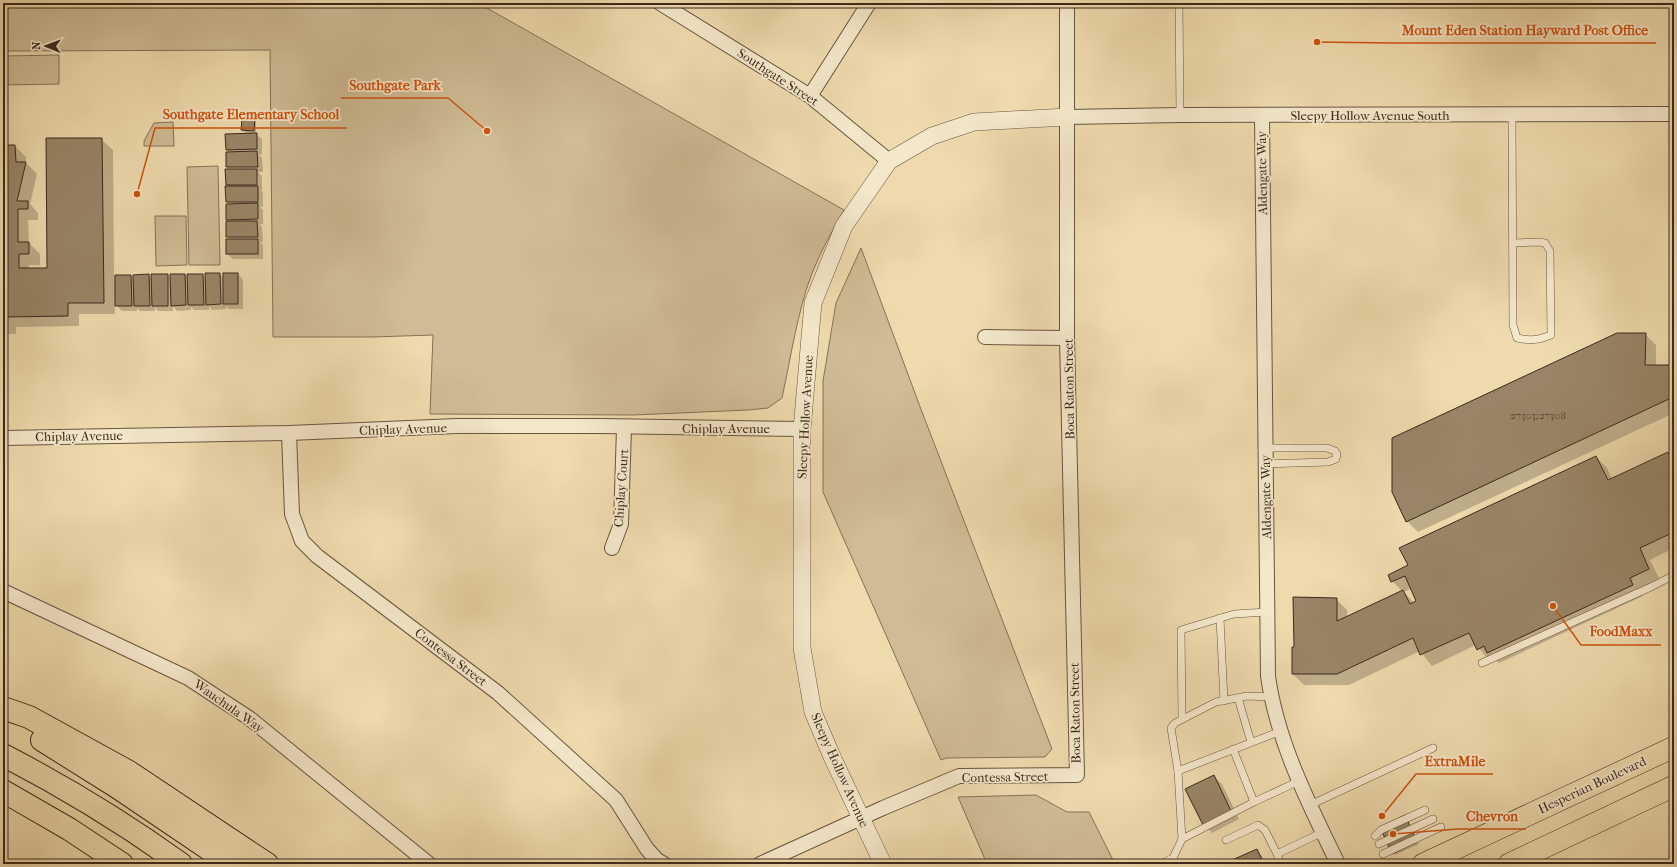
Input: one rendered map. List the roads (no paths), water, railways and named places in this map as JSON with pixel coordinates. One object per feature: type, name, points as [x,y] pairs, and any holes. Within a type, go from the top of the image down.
[{"type":"highway","points":[[3,708],[29,717],[129,772],[266,864]]},
{"type":"highway","points":[[3,716],[117,786],[231,864]]},
{"type":"highway","points":[[3,755],[105,813],[181,864]]},
{"type":"highway","points":[[3,791],[69,829],[122,864]]},
{"type":"main road","name":"Hesperian Boulevard","points":[[1423,864],[1674,747]]},
{"type":"main road","points":[[1509,864],[1674,786]]},
{"type":"street","name":"Southgate Street","points":[[660,3],[810,96],[888,161]]},
{"type":"street","points":[[810,96],[869,3]]},
{"type":"street","name":"Boca Raton Street","points":[[1067,3],[1067,338],[1076,775]]},
{"type":"street","name":"Sleepy Hollow Avenue South","points":[[1067,117],[1180,115],[1674,114]]},
{"type":"street","name":"Aldengate Way","points":[[1262,116],[1268,676],[1271,697],[1281,731],[1299,781],[1338,864]]},
{"type":"street","name":"Sleepy Hollow Avenue","points":[[883,864],[860,819],[813,712],[802,648],[802,429],[813,303],[844,226],[888,161],[932,136],[974,122],[1067,117]]},
{"type":"street","points":[[985,337],[1067,338]]},
{"type":"street","name":"Chiplay Avenue","points":[[3,438],[289,433],[457,426],[602,426],[624,428],[802,429]]},
{"type":"street","name":"Chiplay Court","points":[[612,548],[621,524],[624,428]]},
{"type":"street","name":"Contessa Street","points":[[289,433],[292,514],[302,541],[317,556],[498,693],[616,800],[647,849],[657,860],[664,864]]},
{"type":"street","name":"Wauchula Way","points":[[3,591],[188,678],[250,718],[429,864]]},
{"type":"street","name":"Contessa Street","points":[[760,864],[883,808],[959,776],[1076,775]]},
{"type":"lane","points":[[1179,3],[1180,115]]},
{"type":"lane","points":[[1512,115],[1513,321],[1517,338],[1526,340],[1540,340],[1551,335],[1550,251],[1545,243],[1513,243]]},
{"type":"lane","points":[[1265,448],[1327,448],[1335,451],[1337,454],[1336,459],[1328,462],[1265,464]]},
{"type":"lane","points":[[1482,664],[1647,589],[1674,575]]},
{"type":"lane","points":[[1182,720],[1181,630],[1234,614],[1267,612]]},
{"type":"lane","points":[[1220,618],[1224,701]]},
{"type":"lane","points":[[1161,864],[1173,858],[1182,839],[1178,771],[1171,728],[1175,723],[1216,702],[1247,696],[1271,697]]},
{"type":"lane","points":[[1238,698],[1251,742]]},
{"type":"lane","points":[[1178,771],[1281,731]]},
{"type":"lane","points":[[1310,805],[1433,748]]},
{"type":"lane","points":[[1233,749],[1254,802]]},
{"type":"lane","points":[[1182,839],[1299,781]]},
{"type":"lane","points":[[1375,836],[1381,830],[1425,810]]},
{"type":"lane","points":[[1379,844],[1433,819]]},
{"type":"lane","points":[[1226,840],[1258,826],[1265,830],[1281,864]]},
{"type":"lane","points":[[1383,854],[1441,827]]},
{"type":"lane","points":[[1277,854],[1323,832]]},
{"type":"place","name":"Mount Eden Station Hayward Post Office","points":[[1317,42]]},
{"type":"place","name":"Southgate Park","points":[[487,131]]},
{"type":"place","name":"Southgate Elementary School","points":[[137,194]]},
{"type":"place","name":"FoodMaxx","points":[[1553,606]]},
{"type":"place","name":"ExtraMile","points":[[1382,816]]},
{"type":"place","name":"Chevron","points":[[1393,834]]}]
